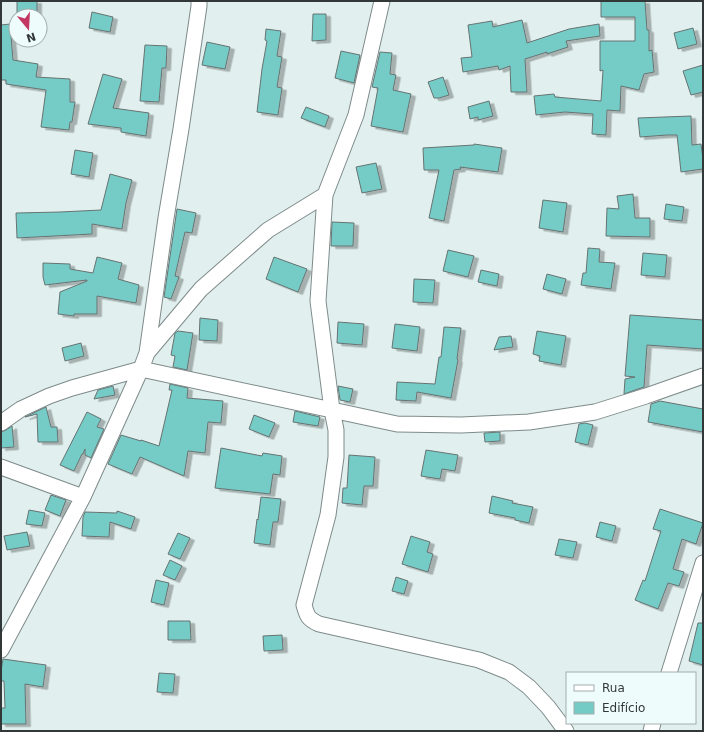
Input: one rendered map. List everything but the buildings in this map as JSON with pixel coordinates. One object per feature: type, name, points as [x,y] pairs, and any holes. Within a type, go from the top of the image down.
[{"type":"street","points":[[1,650],[82,497],[147,353],[199,1]]},
{"type":"street","points":[[382,1],[356,115],[325,195],[318,301],[336,430],[336,457],[328,515],[304,605],[306,614],[308,618],[319,624],[479,660],[508,672],[529,687],[566,731]]},
{"type":"street","points":[[147,353],[201,289],[268,230],[325,195]]},
{"type":"street","points":[[1,423],[21,409],[49,396],[141,369],[397,424],[461,425],[529,422],[595,412],[703,376]]},
{"type":"street","points":[[1,413],[21,409]]},
{"type":"street","points":[[1,467],[82,497]]},
{"type":"street","points":[[669,672],[703,563]]}]
